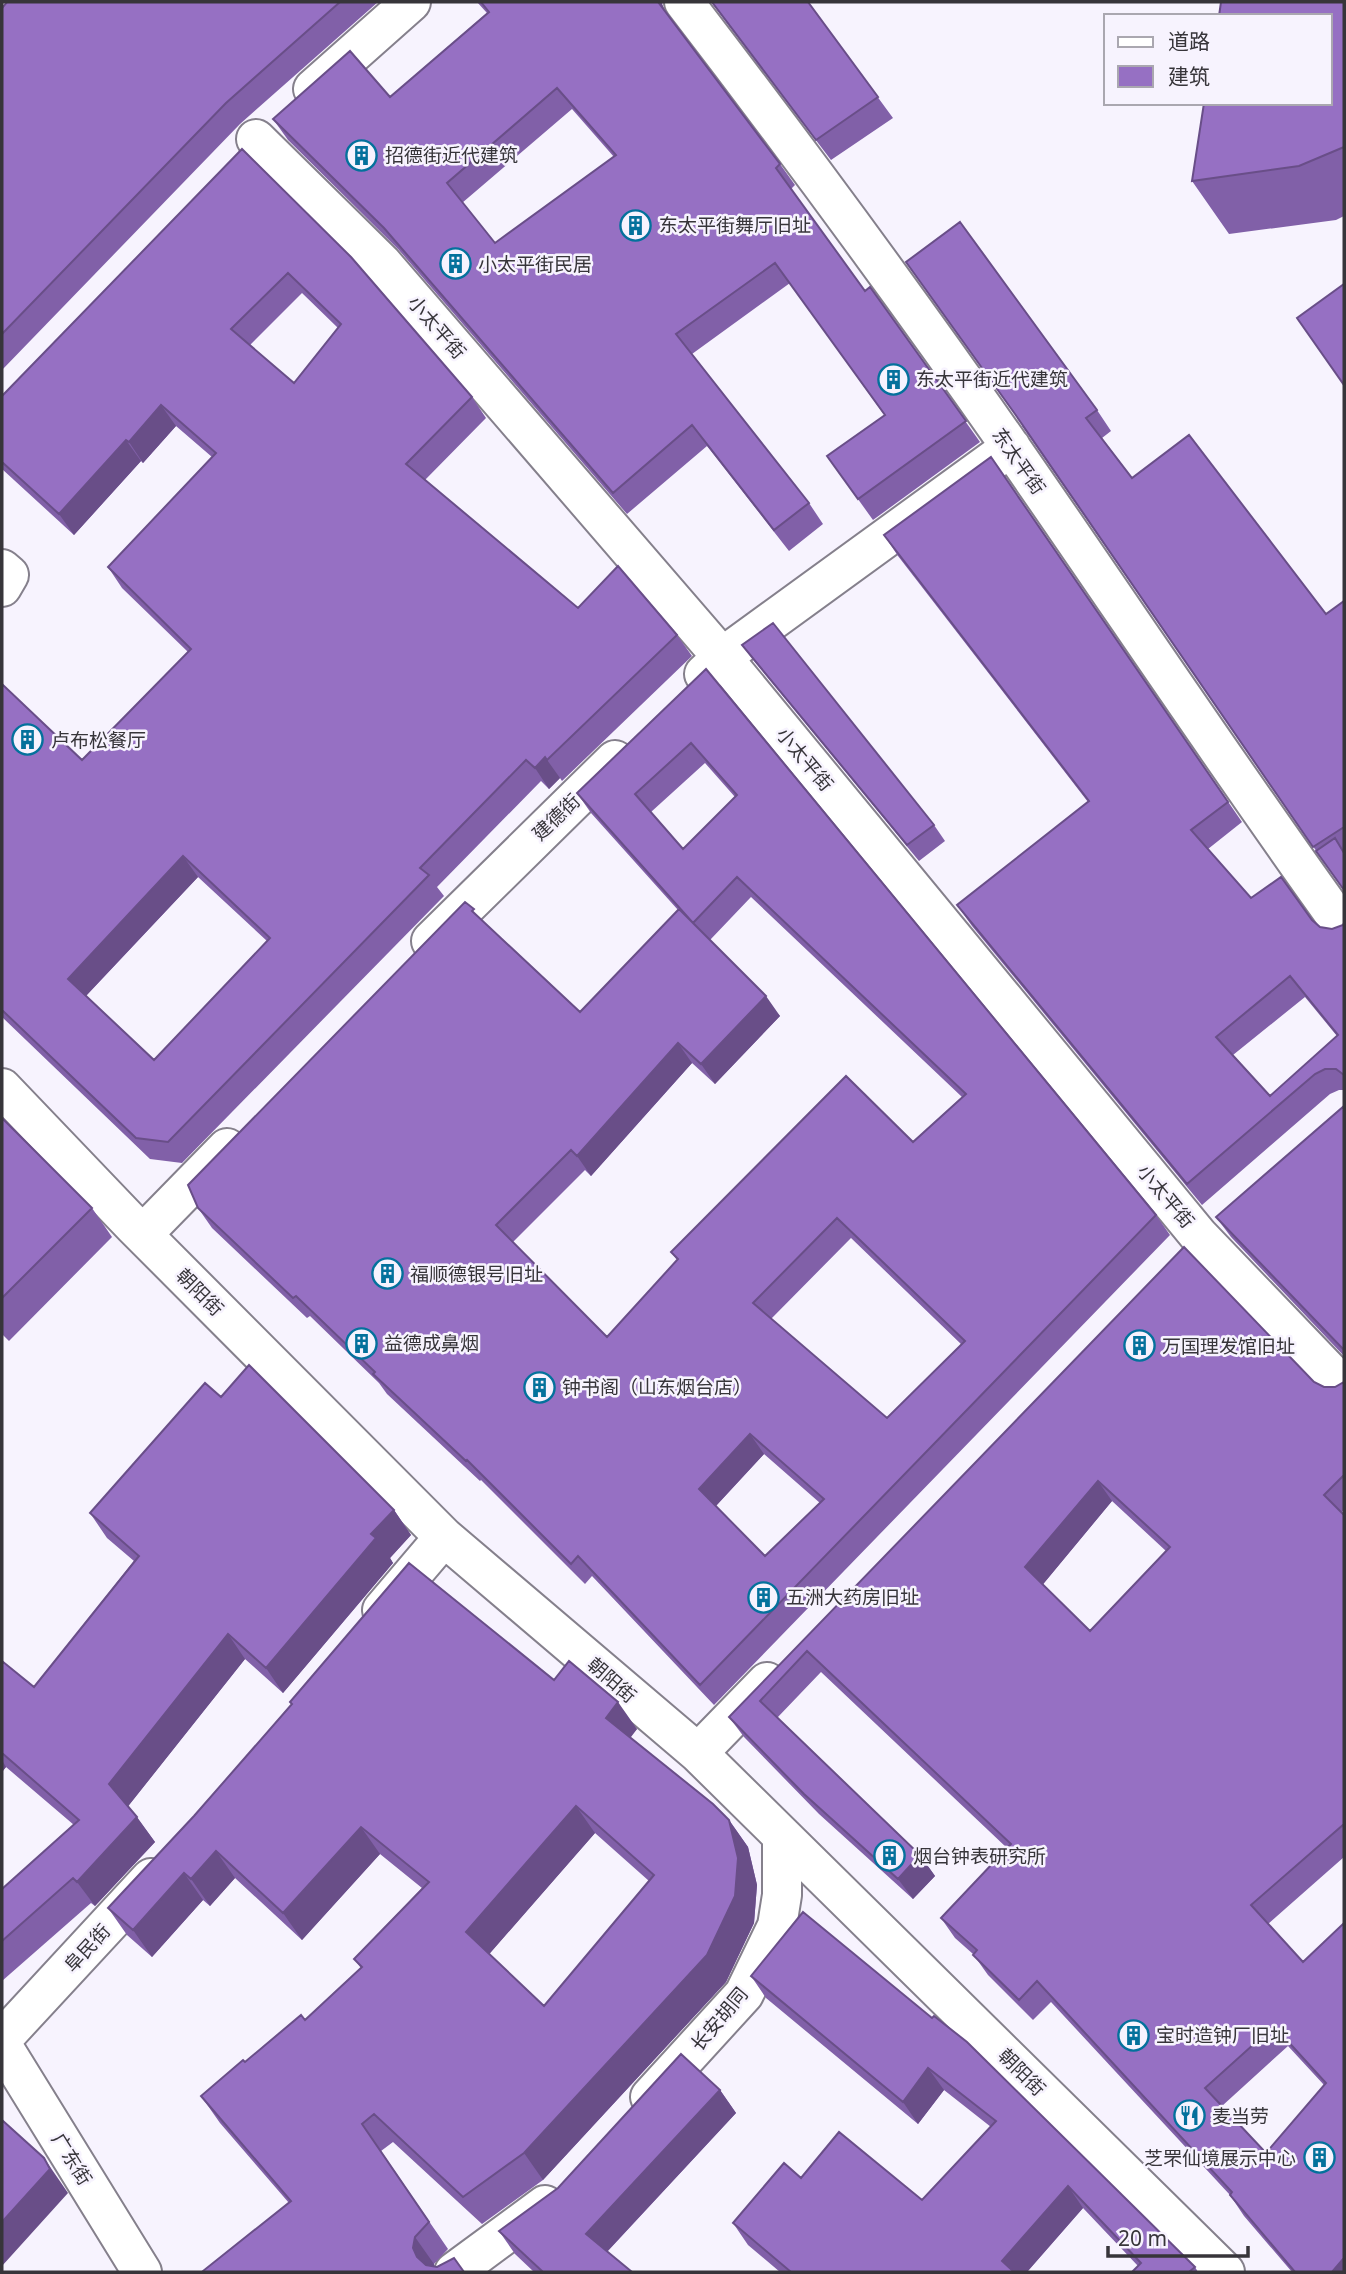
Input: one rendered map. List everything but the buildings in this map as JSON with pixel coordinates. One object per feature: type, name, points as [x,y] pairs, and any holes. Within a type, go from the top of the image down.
[{"type":"street","points":[[228,169],[256,139],[411,2]]},
{"type":"street","name":"东太平街","points":[[684,2],[772,116],[1011,447],[1242,787],[1344,928]]},
{"type":"street","name":"小太平街","points":[[256,139],[382,263],[1210,1227],[1344,1387]]},
{"type":"street","points":[[683,695],[722,657],[1011,447]]},
{"type":"street","points":[[2,569],[9,575],[2,587]]},
{"type":"street","name":"建德街","points":[[412,960],[488,882],[644,732]]},
{"type":"street","name":"朝阳街","points":[[6,1101],[143,1234],[444,1537],[698,1754],[1225,2272]]},
{"type":"street","points":[[143,1234],[248,1127]]},
{"type":"street","points":[[1172,1264],[1210,1227]]},
{"type":"street","points":[[356,1641],[444,1537]]},
{"type":"street","points":[[698,1754],[793,1655]]},
{"type":"street","name":"长安胡同","points":[[623,2126],[744,1994],[777,1926],[782,1895],[782,1836]]},
{"type":"street","name":"阜民街","points":[[2,2039],[177,1849]]},
{"type":"street","name":"广东街","points":[[2,2045],[142,2272]]},
{"type":"street","points":[[454,2272],[558,2196],[567,2186]]},
{"type":"place","name":"招德街近代建筑","points":[[362,155]]},
{"type":"place","name":"东太平街舞厅旧址","points":[[636,225]]},
{"type":"place","name":"小太平街民居","points":[[455,264]]},
{"type":"place","name":"东太平街近代建筑","points":[[893,379]]},
{"type":"place","name":"卢布松餐厅","points":[[28,740]]},
{"type":"place","name":"福顺德银号旧址","points":[[387,1274]]},
{"type":"place","name":"益德成鼻烟","points":[[361,1343]]},
{"type":"place","name":"万国理发馆旧址","points":[[1139,1346]]},
{"type":"place","name":"钟书阁（山东烟台店）","points":[[539,1387]]},
{"type":"place","name":"五洲大药房旧址","points":[[763,1597]]},
{"type":"place","name":"烟台钟表研究所","points":[[890,1856]]},
{"type":"place","name":"宝时造钟厂旧址","points":[[1133,2035]]},
{"type":"place","name":"麦当劳","points":[[1189,2116]]},
{"type":"place","name":"芝罘仙境展示中心","points":[[1319,2158]]}]
